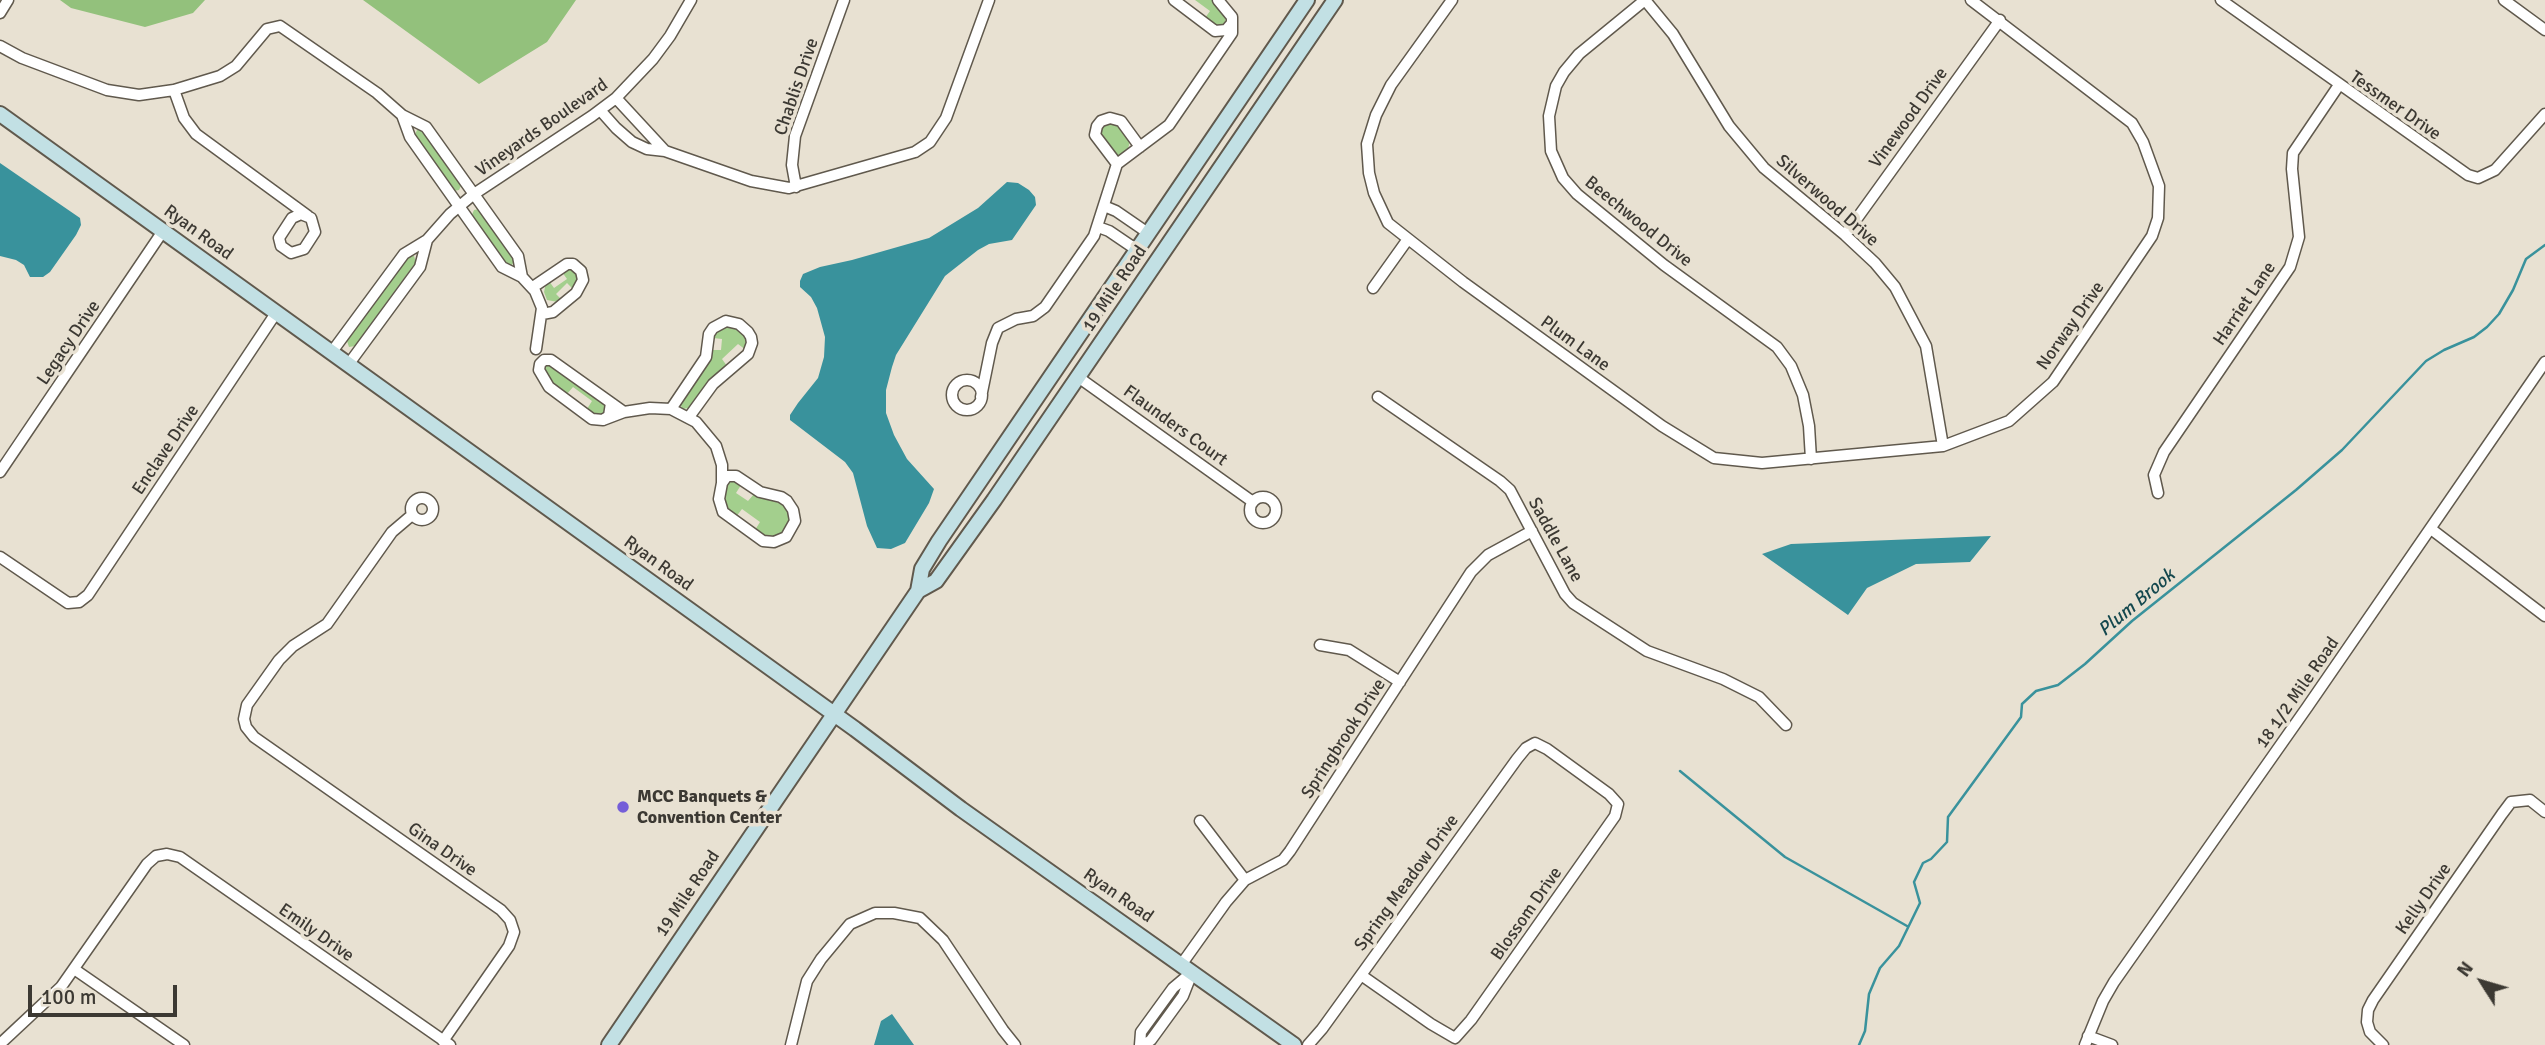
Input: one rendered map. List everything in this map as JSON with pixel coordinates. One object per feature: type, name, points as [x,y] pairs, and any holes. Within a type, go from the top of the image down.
[{"type":"main road","name":"19 Mile Road","points":[[609,1045],[918,591],[922,569],[939,541],[1307,0]]},
{"type":"main road","name":"19 Mile Road","points":[[918,591],[936,581],[953,558],[1335,0]]},
{"type":"main road","name":"Ryan Road","points":[[0,114],[834,714],[961,809],[1294,1045]]},
{"type":"main road","points":[[1150,231],[1159,230],[1166,236],[1166,249]]},
{"type":"main road","points":[[1041,391],[1040,405],[1046,411],[1054,413]]},
{"type":"main road","points":[[939,541],[942,553],[953,558]]},
{"type":"street","points":[[0,13],[8,0]]},
{"type":"street","name":"Vineyards Boulevard","points":[[331,353],[404,254],[427,240],[458,206],[474,194],[616,98],[653,60],[691,0]]},
{"type":"street","name":"Chablis Drive","points":[[796,187],[792,165],[795,136],[844,0]]},
{"type":"street","points":[[600,110],[632,142],[647,149],[665,151],[688,161],[777,187],[796,187],[906,156],[930,142],[946,118],[989,0]]},
{"type":"street","points":[[1174,0],[1227,39]]},
{"type":"street","points":[[985,373],[973,382],[958,383],[953,391],[953,401],[959,408],[969,410],[977,406],[998,328],[1016,319],[1034,316],[1045,307],[1098,227],[1117,164],[1169,125],[1231,33],[1233,22],[1229,12],[1218,0]]},
{"type":"street","name":"Plum Lane","points":[[1452,0],[1391,85],[1376,115],[1367,145],[1374,193],[1388,223],[1463,282],[1662,426],[1714,457],[1762,463],[1811,459]]},
{"type":"street","name":"Silverwood Drive","points":[[1645,0],[1673,34],[1729,126],[1764,168],[1875,263],[1895,288],[1926,346],[1943,446]]},
{"type":"street","name":"Beechwood Drive","points":[[1645,0],[1579,54],[1564,72],[1556,86],[1549,116],[1551,151],[1563,178],[1577,194],[1664,265],[1777,347],[1791,366],[1802,395],[1809,426],[1811,459]]},
{"type":"street","name":"Norway Drive","points":[[1811,459],[1943,446],[2009,421],[2053,382],[2152,236],[2158,218],[2159,186],[2153,165],[2132,123],[1971,0]]},
{"type":"street","name":"Tessmer Drive","points":[[2221,0],[2458,170],[2478,178],[2495,170],[2545,114]]},
{"type":"street","points":[[2504,0],[2545,30]]},
{"type":"street","name":"Vinewood Drive","points":[[1844,235],[2000,20]]},
{"type":"street","points":[[1215,31],[1226,30],[1233,22]]},
{"type":"street","points":[[0,46],[22,58],[107,90],[139,95],[174,90],[227,73],[243,58],[263,32],[276,25],[287,29],[377,93],[402,115],[426,127],[518,256],[522,277]]},
{"type":"street","name":"Harriet Lane","points":[[2158,493],[2154,475],[2164,452],[2290,267],[2299,237],[2292,169],[2293,153],[2339,85]]},
{"type":"street","points":[[174,90],[184,118],[196,135],[308,216],[313,222],[315,232],[304,249],[295,253],[284,250],[279,242],[289,222],[298,214],[308,216]]},
{"type":"street","points":[[616,98],[665,151]]},
{"type":"street","points":[[402,115],[410,137],[502,267],[522,277],[533,287],[541,303],[542,314],[536,349],[539,370],[549,387],[592,419],[603,420],[624,412],[650,408],[671,409],[689,417],[710,436],[722,465],[720,506],[728,516],[763,541],[774,542],[786,537],[795,521],[790,505],[781,497],[760,492],[722,465]]},
{"type":"street","points":[[1117,164],[1095,135],[1101,121],[1111,118],[1121,121],[1140,147]]},
{"type":"street","points":[[289,222],[292,213],[290,203]]},
{"type":"street","points":[[1104,206],[1150,231]]},
{"type":"street","points":[[1098,227],[1109,231],[1136,250]]},
{"type":"street","name":"Legacy Drive","points":[[0,472],[163,231]]},
{"type":"street","points":[[1373,288],[1408,239]]},
{"type":"street","name":"Vineyards Boulevard","points":[[348,365],[420,267],[427,240]]},
{"type":"street","points":[[533,287],[567,264],[573,264],[581,271],[583,280],[576,293],[559,309],[542,314]]},
{"type":"street","name":"Enclave Drive","points":[[0,557],[68,603],[79,602],[96,584],[276,313]]},
{"type":"street","points":[[671,409],[706,357],[709,334],[713,328],[726,321],[739,324],[751,337],[748,354],[713,384],[689,417]]},
{"type":"street","points":[[536,349],[624,412]]},
{"type":"street","points":[[539,370],[542,361],[551,360]]},
{"type":"street","name":"18 1/2 Mile Road","points":[[2087,1040],[2114,982],[2545,362]]},
{"type":"street","name":"Flaunders Court","points":[[1078,377],[1253,502]]},
{"type":"street","points":[[973,382],[980,388],[981,397]]},
{"type":"street","name":"Saddle Lane","points":[[1378,397],[1510,490],[1565,594],[1573,603],[1647,650],[1723,679],[1759,697],[1786,725]]},
{"type":"street","points":[[603,420],[611,412],[611,403]]},
{"type":"street","points":[[722,483],[727,477],[736,476]]},
{"type":"street","name":"Gina Drive","points":[[412,515],[392,532],[327,624],[293,646],[279,660],[247,705],[244,719],[246,727],[254,737],[501,910],[510,920],[514,932],[509,946],[446,1043]]},
{"type":"street","points":[[2431,529],[2545,616]]},
{"type":"street","name":"Springbrook Drive","points":[[1142,1045],[1141,1032],[1186,969],[1226,902],[1245,880],[1283,860],[1290,851],[1471,572],[1488,555],[1532,531]]},
{"type":"street","points":[[1320,645],[1349,650],[1400,682]]},
{"type":"street","name":"Spring Meadow Drive","points":[[1308,1045],[1526,748],[1535,743],[1547,749],[1618,804]]},
{"type":"street","name":"Kelly Drive","points":[[2383,1045],[2370,1032],[2367,1017],[2373,1000],[2511,802],[2530,800],[2545,811]]},
{"type":"street","name":"Blossom Drive","points":[[1361,975],[1455,1038],[1471,1020],[1615,816],[1618,804]]},
{"type":"street","points":[[1200,821],[1245,880]]},
{"type":"street","name":"Emily Drive","points":[[74,969],[147,864],[167,854],[180,857],[446,1043]]},
{"type":"street","points":[[791,1045],[807,981],[821,959],[850,924],[878,913],[908,914],[931,927],[943,940],[1003,1030],[1016,1045]]},
{"type":"street","points":[[0,1044],[54,994],[74,969],[184,1045]]},
{"type":"street","points":[[2087,1040],[2112,1045]]},
{"type":"green space","points":[[60,0],[205,0],[193,13],[145,27],[71,8]]},
{"type":"green space","points":[[363,0],[576,0],[547,42],[479,84]]},
{"type":"green space","points":[[1195,0],[1212,0],[1226,15],[1225,23],[1218,26],[1205,18],[1210,11]]},
{"type":"green space","points":[[1109,122],[1119,124],[1130,141],[1128,149],[1120,155],[1115,155],[1100,137],[1101,127]]},
{"type":"green space","points":[[421,129],[460,182],[459,190],[454,191],[451,188],[414,137],[417,130]]},
{"type":"green space","points":[[479,209],[515,259],[512,265],[505,265],[471,217],[474,210]]},
{"type":"green space","points":[[409,256],[414,256],[416,262],[355,346],[349,347],[347,341]]},
{"type":"green space","points":[[567,269],[577,275],[576,286],[573,289],[567,283],[556,294],[562,300],[547,300],[544,292],[546,283],[549,281],[554,288],[567,279],[562,272]]},
{"type":"green space","points":[[737,328],[744,333],[746,350],[738,344],[722,359],[727,366],[711,378],[689,408],[682,409],[680,402],[709,363],[713,350],[721,350],[722,339],[713,338],[720,329]]},
{"type":"green space","points":[[546,365],[552,366],[605,405],[605,413],[596,416],[587,409],[592,401],[573,387],[567,394],[554,384],[544,370]]},
{"type":"green space","points":[[732,481],[741,485],[736,493],[748,501],[754,494],[784,505],[790,516],[787,529],[781,535],[769,538],[755,530],[760,522],[742,509],[736,517],[724,500],[726,486]]},
{"type":"water","points":[[0,163],[80,218],[81,225],[76,235],[50,272],[43,277],[30,277],[24,265],[0,256]]},
{"type":"water","points":[[1007,182],[1018,183],[1029,190],[1035,197],[1036,205],[1012,240],[989,244],[945,276],[896,355],[886,390],[886,413],[907,459],[934,489],[929,503],[905,543],[891,549],[877,548],[867,526],[853,473],[845,462],[790,420],[790,415],[798,403],[818,378],[824,357],[825,337],[817,308],[811,297],[800,287],[800,281],[803,274],[820,267],[929,238],[978,208]]},
{"type":"water","points":[[1991,536],[1970,562],[1916,564],[1867,588],[1848,615],[1762,554],[1791,544]]},
{"type":"water","points":[[892,1014],[914,1045],[874,1045],[881,1021]]},
{"type":"waterway","name":"Plum Brook","points":[[1859,1045],[1865,1031],[1869,994],[1880,968],[1899,946],[1920,903],[1914,882],[1923,863],[1931,859],[1947,842],[1948,817],[2021,717],[2022,704],[2036,691],[2058,685],[2085,664],[2132,621],[2296,490],[2342,450],[2426,361],[2474,337],[2487,327],[2499,314],[2513,290],[2526,259],[2545,245]]},
{"type":"waterway","points":[[1680,771],[1785,857],[1907,926]]},
{"type":"place","name":"MCC Banquets & Convention Center","points":[[623,807]]}]
